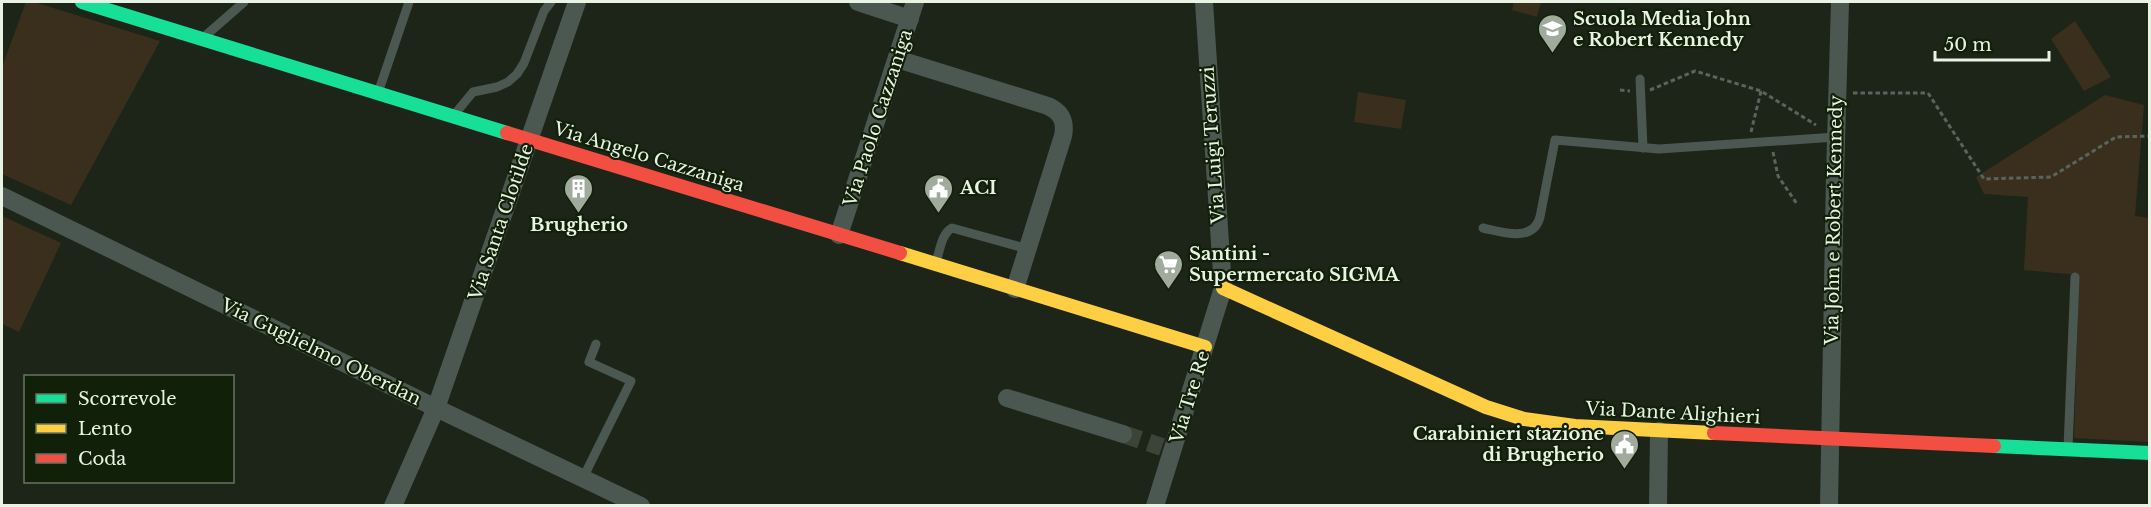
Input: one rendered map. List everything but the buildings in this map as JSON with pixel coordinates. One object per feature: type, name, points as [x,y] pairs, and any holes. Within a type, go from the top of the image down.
[{"type":"street","name":"Via Angelo Cazzaniga","points":[[82,2],[1205,347]]},
{"type":"street","name":"Via Santa Clotilde","points":[[393,506],[436,408],[574,2]]},
{"type":"street","points":[[858,2],[913,10]]},
{"type":"street","name":"Via Luigi Teruzzi","points":[[1204,2],[1223,288]]},
{"type":"street","name":"Via John e Robert Kennedy","points":[[1829,506],[1840,2]]},
{"type":"street","name":"Via Paolo Cazzaniga","points":[[839,235],[913,10]]},
{"type":"street","points":[[897,59],[1048,106],[1062,117],[1065,126],[1063,136],[1015,289]]},
{"type":"street","name":"Via Guglielmo Oberdan","points":[[2,196],[641,506]]},
{"type":"street","name":"Via Tre Re","points":[[1155,506],[1168,448],[1205,347],[1223,288]]},
{"type":"street","name":"Via Dante Alighieri","points":[[1223,288],[1510,416],[1568,425],[1659,431],[2150,453]]},
{"type":"street","points":[[1007,398],[1123,434]]},
{"type":"street","points":[[1658,506],[1659,431]]},
{"type":"lane","points":[[202,39],[244,2]]},
{"type":"lane","points":[[378,93],[409,2]]},
{"type":"lane","points":[[454,116],[471,94],[480,89],[497,87],[508,82],[517,74],[524,63],[544,11],[551,2]]},
{"type":"lane","points":[[1640,79],[1643,148]]},
{"type":"lane","points":[[1483,228],[1518,234],[1528,232],[1536,226],[1540,217],[1555,140],[1659,149],[1770,141],[1836,131]]},
{"type":"lane","points":[[935,264],[944,235],[952,228],[1028,249]]},
{"type":"lane","points":[[2068,448],[2075,277]]},
{"type":"lane","points":[[583,478],[631,381],[589,362],[596,344]]},
{"type":"path","points":[[1640,93],[1695,72],[1761,91],[1814,125],[1836,131]]},
{"type":"path","points":[[1749,143],[1761,91]]},
{"type":"path","points":[[1837,93],[1928,93],[1984,179],[2050,177],[2116,137],[2150,136]]},
{"type":"path","points":[[1770,141],[1778,176],[1797,204]]},
{"type":"shaded area","points":[[26,2],[34,2],[160,41],[71,205],[2,174],[2,67]]},
{"type":"shaded area","points":[[1514,2],[1541,2],[1537,17],[1512,10]]},
{"type":"shaded area","points":[[2075,21],[2111,77],[2084,91],[2051,39]]},
{"type":"shaded area","points":[[1358,92],[1406,100],[1401,129],[1354,122]]},
{"type":"shaded area","points":[[2105,95],[2144,105],[2135,216],[2149,218],[2149,442],[2074,438],[2079,275],[2024,270],[2028,197],[1984,194],[1976,177]]},
{"type":"shaded area","points":[[2,216],[61,243],[19,332],[2,324]]},
{"type":"tunnel","points":[[1123,434],[1162,447]]},
{"type":"traffic: fast","points":[[82,2],[507,133]]},
{"type":"traffic: fast","points":[[1994,446],[2150,453]]},
{"type":"traffic: slow","points":[[900,253],[1205,347]]},
{"type":"traffic: slow","points":[[1223,288],[1486,407],[1524,419],[1575,426],[1714,433]]},
{"type":"traffic: jam","points":[[507,133],[900,253]]},
{"type":"traffic: jam","points":[[1714,433],[1994,446]]},
{"type":"place","name":"Scuola Media John e Robert Kennedy","points":[[1552,54]]},
{"type":"place","name":"Brugherio","points":[[579,214]]},
{"type":"place","name":"ACI","points":[[939,214]]},
{"type":"place","name":"Santini - Supermercato SIGMA","points":[[1168,290]]},
{"type":"place","name":"Carabinieri stazione di Brugherio","points":[[1625,470]]}]
